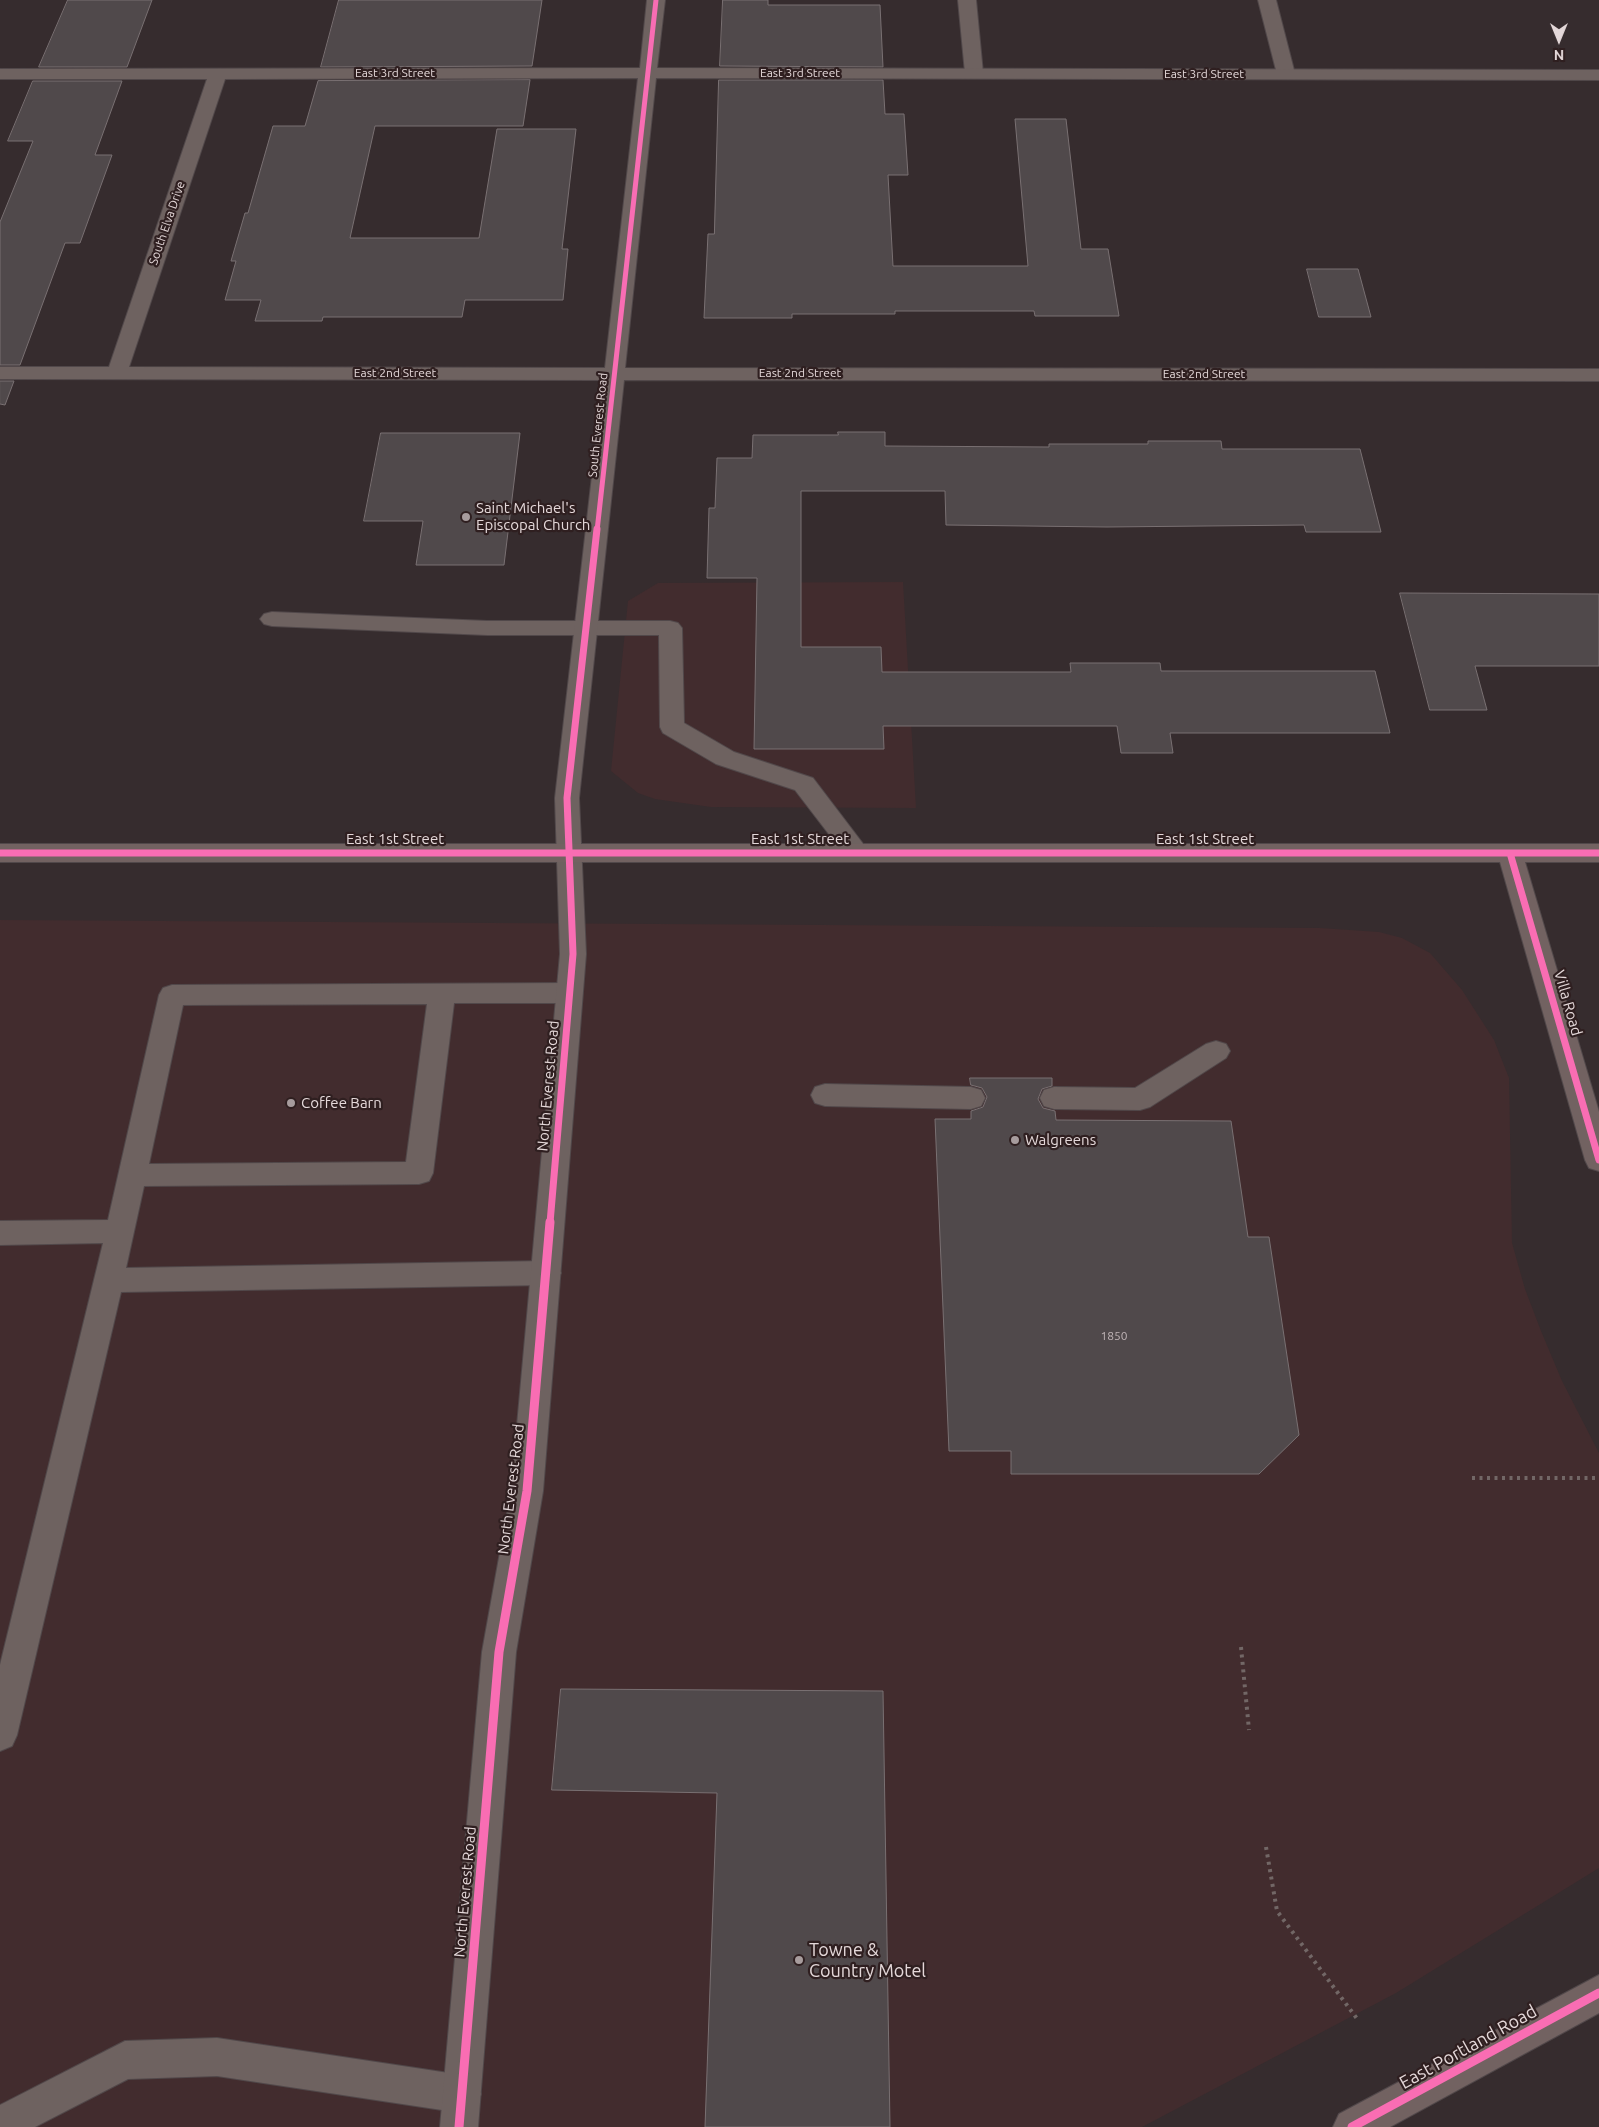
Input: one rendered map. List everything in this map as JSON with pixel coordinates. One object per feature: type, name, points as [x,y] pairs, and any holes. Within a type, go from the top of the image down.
[{"type":"main road","name":"East 1st Street","points":[[0,853],[1599,853]]},
{"type":"main road","name":"Villa Road","points":[[1510,853],[1599,1160]]},
{"type":"main road","name":"East Portland Road","points":[[1352,2127],[1599,1993]]},
{"type":"street","name":"South Everest Road","points":[[569,853],[567,798],[616,373],[656,0]]},
{"type":"street","points":[[967,0],[974,74]]},
{"type":"street","points":[[1267,0],[1286,74]]},
{"type":"street","name":"East 3rd Street","points":[[0,74],[1599,75]]},
{"type":"street","name":"South Elva Drive","points":[[117,373],[218,74]]},
{"type":"street","name":"East 2nd Street","points":[[0,373],[1599,374]]},
{"type":"street","points":[[272,619],[487,628],[670,628],[672,727],[725,758],[804,784],[857,853]]},
{"type":"street","name":"North Everest Road","points":[[461,2111],[500,1652],[527,1491],[546,1273],[573,954],[569,853]]},
{"type":"street","points":[[132,1175],[419,1173],[442,993]]},
{"type":"street","points":[[0,1735],[109,1280],[172,995],[569,993]]},
{"type":"street","points":[[1054,1098],[1140,1099],[1216,1051]]},
{"type":"street","points":[[825,1095],[971,1098]]},
{"type":"street","points":[[0,1233],[120,1230]]},
{"type":"street","points":[[109,1280],[546,1273]]},
{"type":"street","points":[[0,2124],[125,2060],[217,2057],[461,2111]]},
{"type":"path","points":[[1472,1478],[1599,1478]]},
{"type":"path","points":[[1241,1647],[1249,1730]]},
{"type":"path","points":[[1266,1847],[1276,1910],[1358,2020]]},
{"type":"shaded area","points":[[903,582],[916,808],[711,807],[655,799],[638,793],[611,771],[628,601],[658,583]]},
{"type":"shaded area","points":[[0,920],[1320,928],[1379,932],[1402,938],[1430,953],[1462,990],[1494,1040],[1509,1078],[1512,1243],[1525,1289],[1541,1331],[1562,1381],[1599,1453],[1599,1868],[1396,1993],[1142,2127],[0,2127]]},
{"type":"building","points":[[68,0],[152,0],[127,67],[39,67]]},
{"type":"building","points":[[339,0],[542,0],[532,66],[321,67]]},
{"type":"building","points":[[723,0],[768,0],[768,5],[880,5],[883,67],[720,66]]},
{"type":"building","points":[[530,80],[523,126],[375,126],[350,238],[479,238],[497,129],[576,129],[562,249],[568,249],[563,300],[465,300],[462,317],[323,317],[322,321],[255,321],[261,300],[225,300],[236,261],[231,261],[245,213],[248,213],[273,126],[305,126],[318,81]]},
{"type":"building","points":[[719,80],[883,80],[885,114],[904,114],[908,175],[888,175],[893,266],[1028,266],[1015,119],[1066,119],[1081,249],[1108,249],[1119,316],[1035,316],[1034,311],[895,311],[895,314],[792,314],[792,318],[704,318],[708,234],[714,234]]},
{"type":"building","points":[[33,81],[122,81],[95,155],[112,155],[80,243],[65,243],[20,365],[0,365],[0,222],[33,141],[8,141]]},
{"type":"building","points":[[1307,269],[1358,269],[1371,317],[1319,317]]},
{"type":"building","points":[[0,381],[14,381],[5,405],[0,404]]},
{"type":"building","points":[[838,432],[885,432],[885,446],[1049,447],[1049,444],[1148,444],[1148,441],[1221,441],[1222,449],[1360,449],[1381,532],[1306,532],[1304,525],[1107,527],[946,525],[945,491],[801,491],[801,647],[881,647],[882,672],[1071,672],[1070,663],[1160,663],[1161,671],[1375,671],[1390,733],[1170,733],[1173,753],[1121,753],[1117,726],[883,726],[884,749],[754,749],[757,578],[707,578],[709,508],[715,508],[717,458],[752,458],[753,435],[838,435]]},
{"type":"building","name":"Saint Michael's Episcopal Church","points":[[381,433],[520,433],[504,565],[416,565],[423,521],[364,521]]},
{"type":"building","points":[[1400,593],[1599,594],[1599,666],[1475,666],[1487,710],[1430,710]]},
{"type":"building","name":"Walgreens","points":[[970,1078],[1052,1078],[1052,1086],[1042,1089],[1038,1099],[1043,1108],[1055,1111],[1056,1120],[1231,1121],[1248,1237],[1269,1237],[1299,1435],[1259,1474],[1011,1474],[1011,1451],[949,1451],[935,1119],[971,1119],[971,1111],[983,1107],[987,1097],[982,1088],[971,1085]]},
{"type":"building","name":"Towne & Country Motel","points":[[561,1689],[883,1691],[890,2127],[705,2127],[717,1793],[552,1790]]},
{"type":"cycle path","points":[[459,2127],[499,1652],[527,1491],[573,954],[567,798],[656,0]]},
{"type":"cycle path","points":[[0,853],[1599,853]]},
{"type":"cycle path","points":[[1510,853],[1599,1160]]},
{"type":"cycle path","points":[[1352,2127],[1599,1993]]},
{"type":"place","name":"Saint Michael's Episcopal Church","points":[[466,517]]},
{"type":"place","name":"Coffee Barn","points":[[291,1103]]},
{"type":"place","name":"Walgreens","points":[[1015,1140]]},
{"type":"place","name":"Towne & Country Motel","points":[[799,1960]]}]
